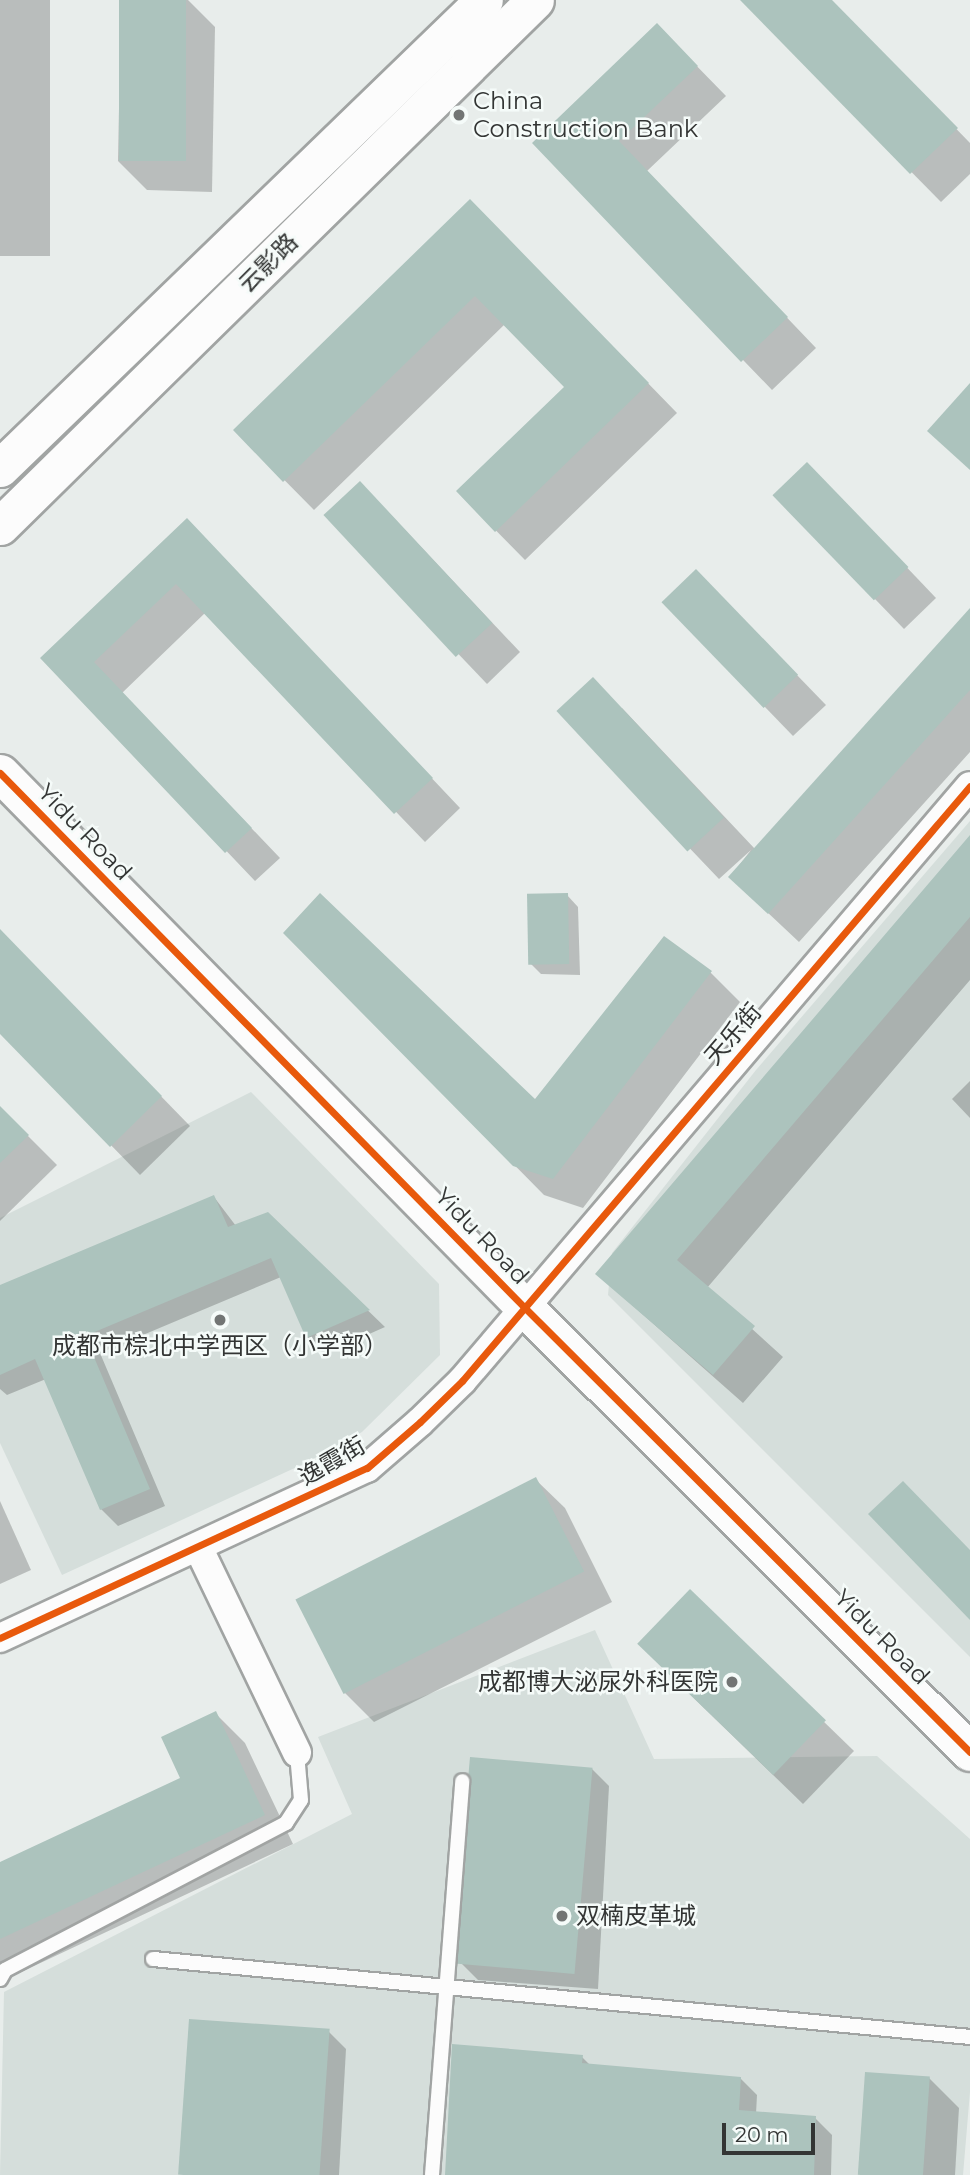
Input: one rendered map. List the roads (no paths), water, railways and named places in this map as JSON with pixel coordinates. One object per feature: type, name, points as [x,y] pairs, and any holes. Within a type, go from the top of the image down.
[{"type":"street","points":[[0,468],[484,0]]},
{"type":"street","name":"云影路","points":[[0,526],[535,0]]},
{"type":"street","name":"Yidu Road","points":[[0,773],[524,1307],[970,1752]]},
{"type":"street","name":"天乐街","points":[[524,1307],[970,786]]},
{"type":"street","name":"逸霞街","points":[[0,1638],[199,1549],[367,1468],[462,1381],[524,1307]]},
{"type":"street","points":[[199,1549],[297,1753]]},
{"type":"lane","points":[[0,1979],[5,1970],[286,1823],[301,1800],[297,1753]]},
{"type":"lane","points":[[432,2175],[462,1781]]},
{"type":"lane","points":[[153,1959],[970,2037]]},
{"type":"place","name":"China Construction Bank","points":[[459,115]]},
{"type":"place","name":"成都市棕北中学西区（小学部）","points":[[220,1320]]},
{"type":"place","name":"成都博大泌尿外科医院","points":[[732,1682]]},
{"type":"place","name":"双楠皮革城","points":[[562,1916]]}]
